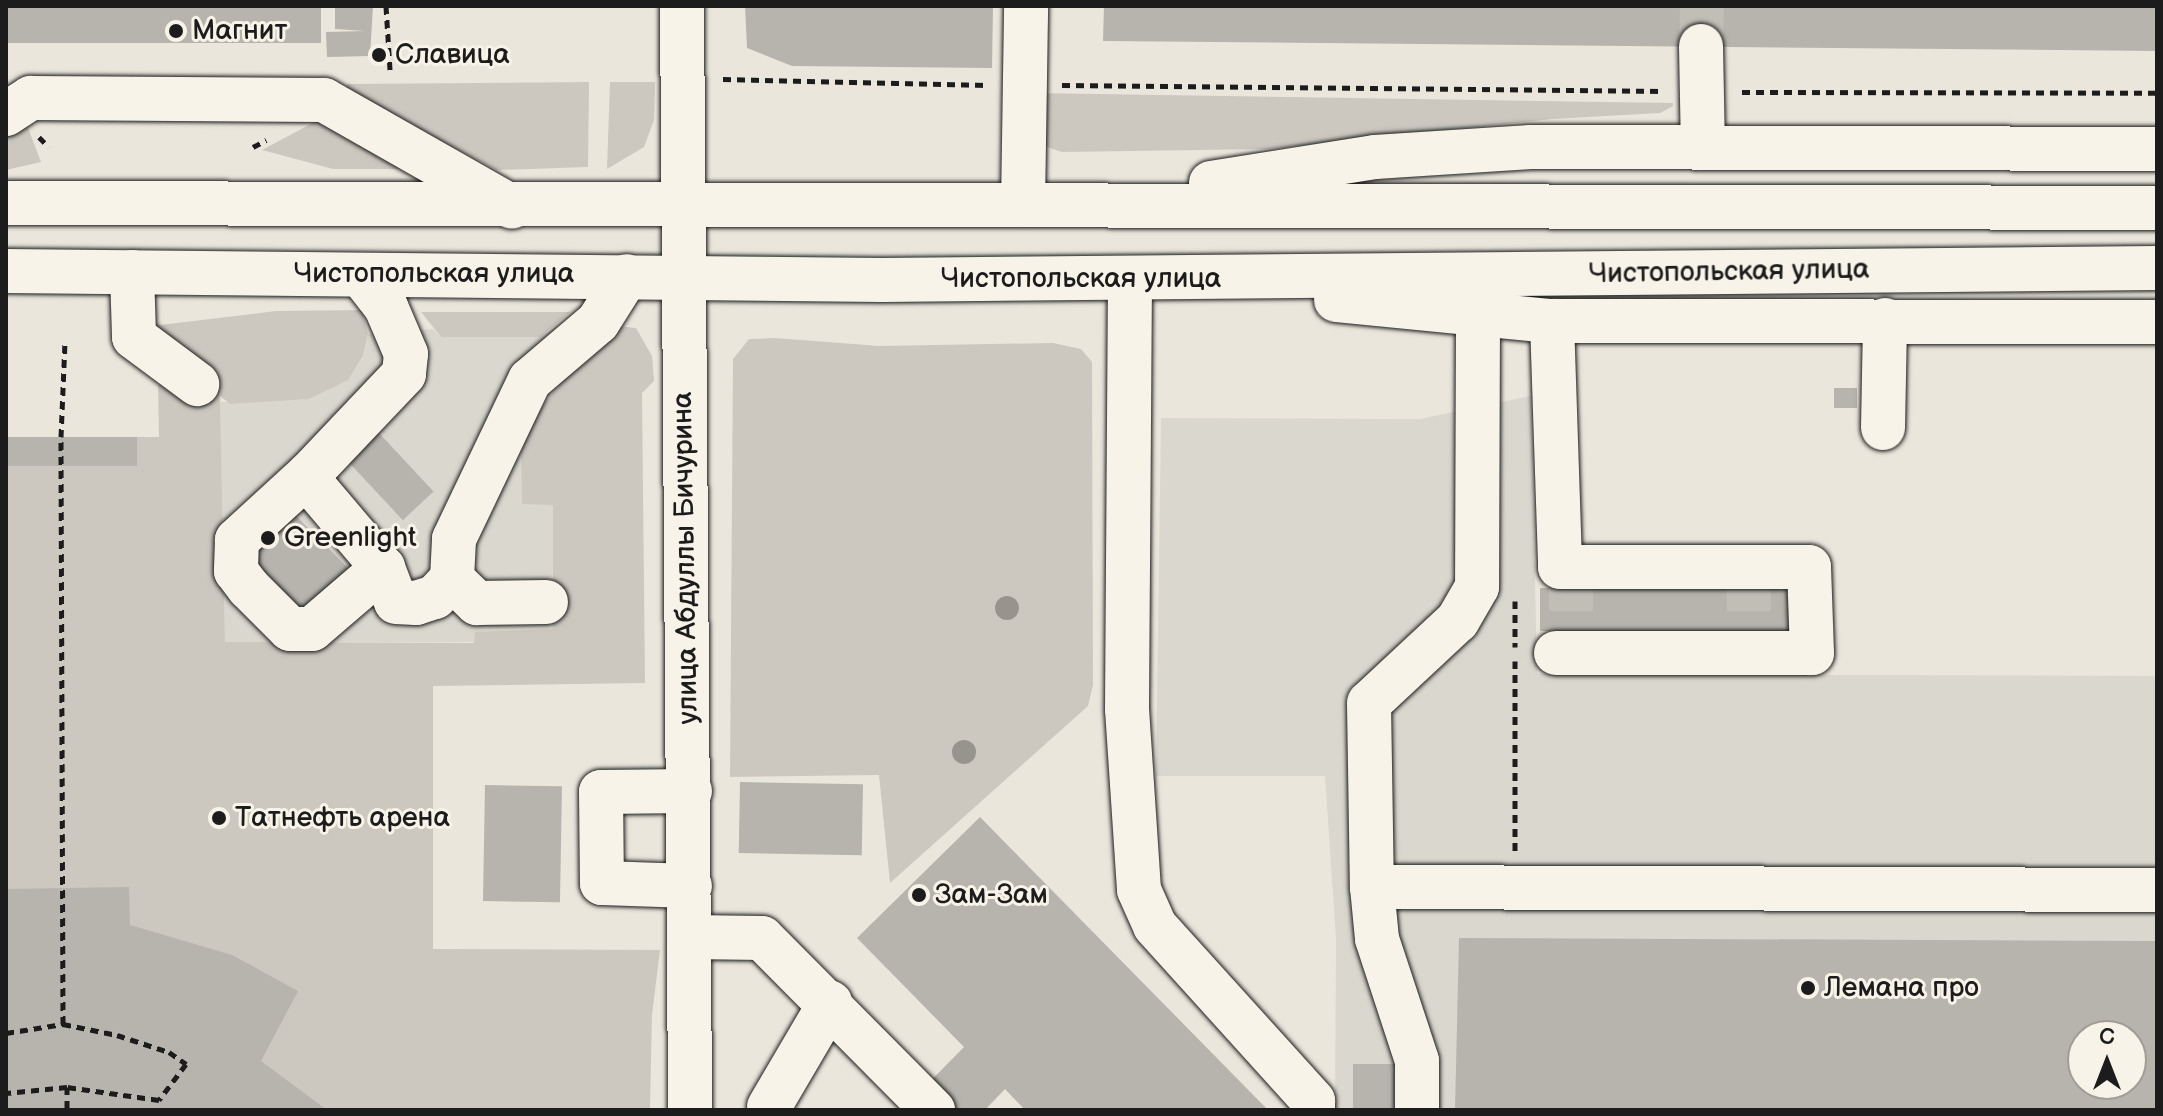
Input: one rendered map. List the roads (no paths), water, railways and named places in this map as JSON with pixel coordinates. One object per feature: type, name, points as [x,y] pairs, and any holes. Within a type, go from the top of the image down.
[{"type":"main road","name":"улица Абдуллы Бичурина","points":[[682,6],[690,1110]]},
{"type":"main road","points":[[1023,205],[1026,6]]},
{"type":"main road","points":[[1701,46],[1703,148]]},
{"type":"main road","points":[[6,114],[31,98],[324,100],[512,207]]},
{"type":"main road","points":[[1079,204],[1375,157],[1531,147],[2157,149]]},
{"type":"main road","points":[[6,203],[684,208],[1079,204],[2157,208]]},
{"type":"main road","name":"Чистопольская улица","points":[[9,280],[132,272],[1151,278],[2157,268]]},
{"type":"main road","points":[[132,272],[134,337],[197,384]]},
{"type":"main road","points":[[361,275],[386,307],[406,354],[404,374],[309,474],[237,540],[236,571],[290,629],[312,629],[383,568]]},
{"type":"main road","points":[[309,474],[311,483],[383,568],[396,602],[427,601],[452,579],[454,539],[530,380],[598,322],[627,276]]},
{"type":"main road","points":[[1313,1110],[1313,1101],[1155,926],[1139,890],[1127,709],[1151,278],[1478,318],[1552,321],[2157,322]]},
{"type":"main road","points":[[1417,1110],[1417,1061],[1377,939],[1372,887],[1369,703],[1457,621],[1477,587],[1478,318]]},
{"type":"main road","points":[[1883,428],[1885,320]]},
{"type":"main road","points":[[1552,321],[1560,567],[1809,567],[1812,653],[1556,653]]},
{"type":"main road","points":[[452,579],[477,603],[546,602]]},
{"type":"main road","points":[[690,791],[601,792],[602,883],[690,886]]},
{"type":"main road","points":[[1372,887],[1458,871],[1515,888],[2157,890]]},
{"type":"main road","points":[[690,937],[762,938],[933,1110]]},
{"type":"main road","points":[[769,1107],[830,1003]]},
{"type":"tunnel","points":[[1701,46],[1702,6]]},
{"type":"tunnel","points":[[1571,567],[1571,653]]},
{"type":"tunnel","points":[[1748,567],[1750,653]]},
{"type":"place","name":"Магнит","points":[[176,31]]},
{"type":"place","name":"Славица","points":[[379,55]]},
{"type":"place","name":"Greenlight","points":[[268,538]]},
{"type":"place","name":"Татнефть арена","points":[[219,818]]},
{"type":"place","name":"Зам-Зам","points":[[919,895]]},
{"type":"place","name":"Лемана про","points":[[1808,988]]}]
